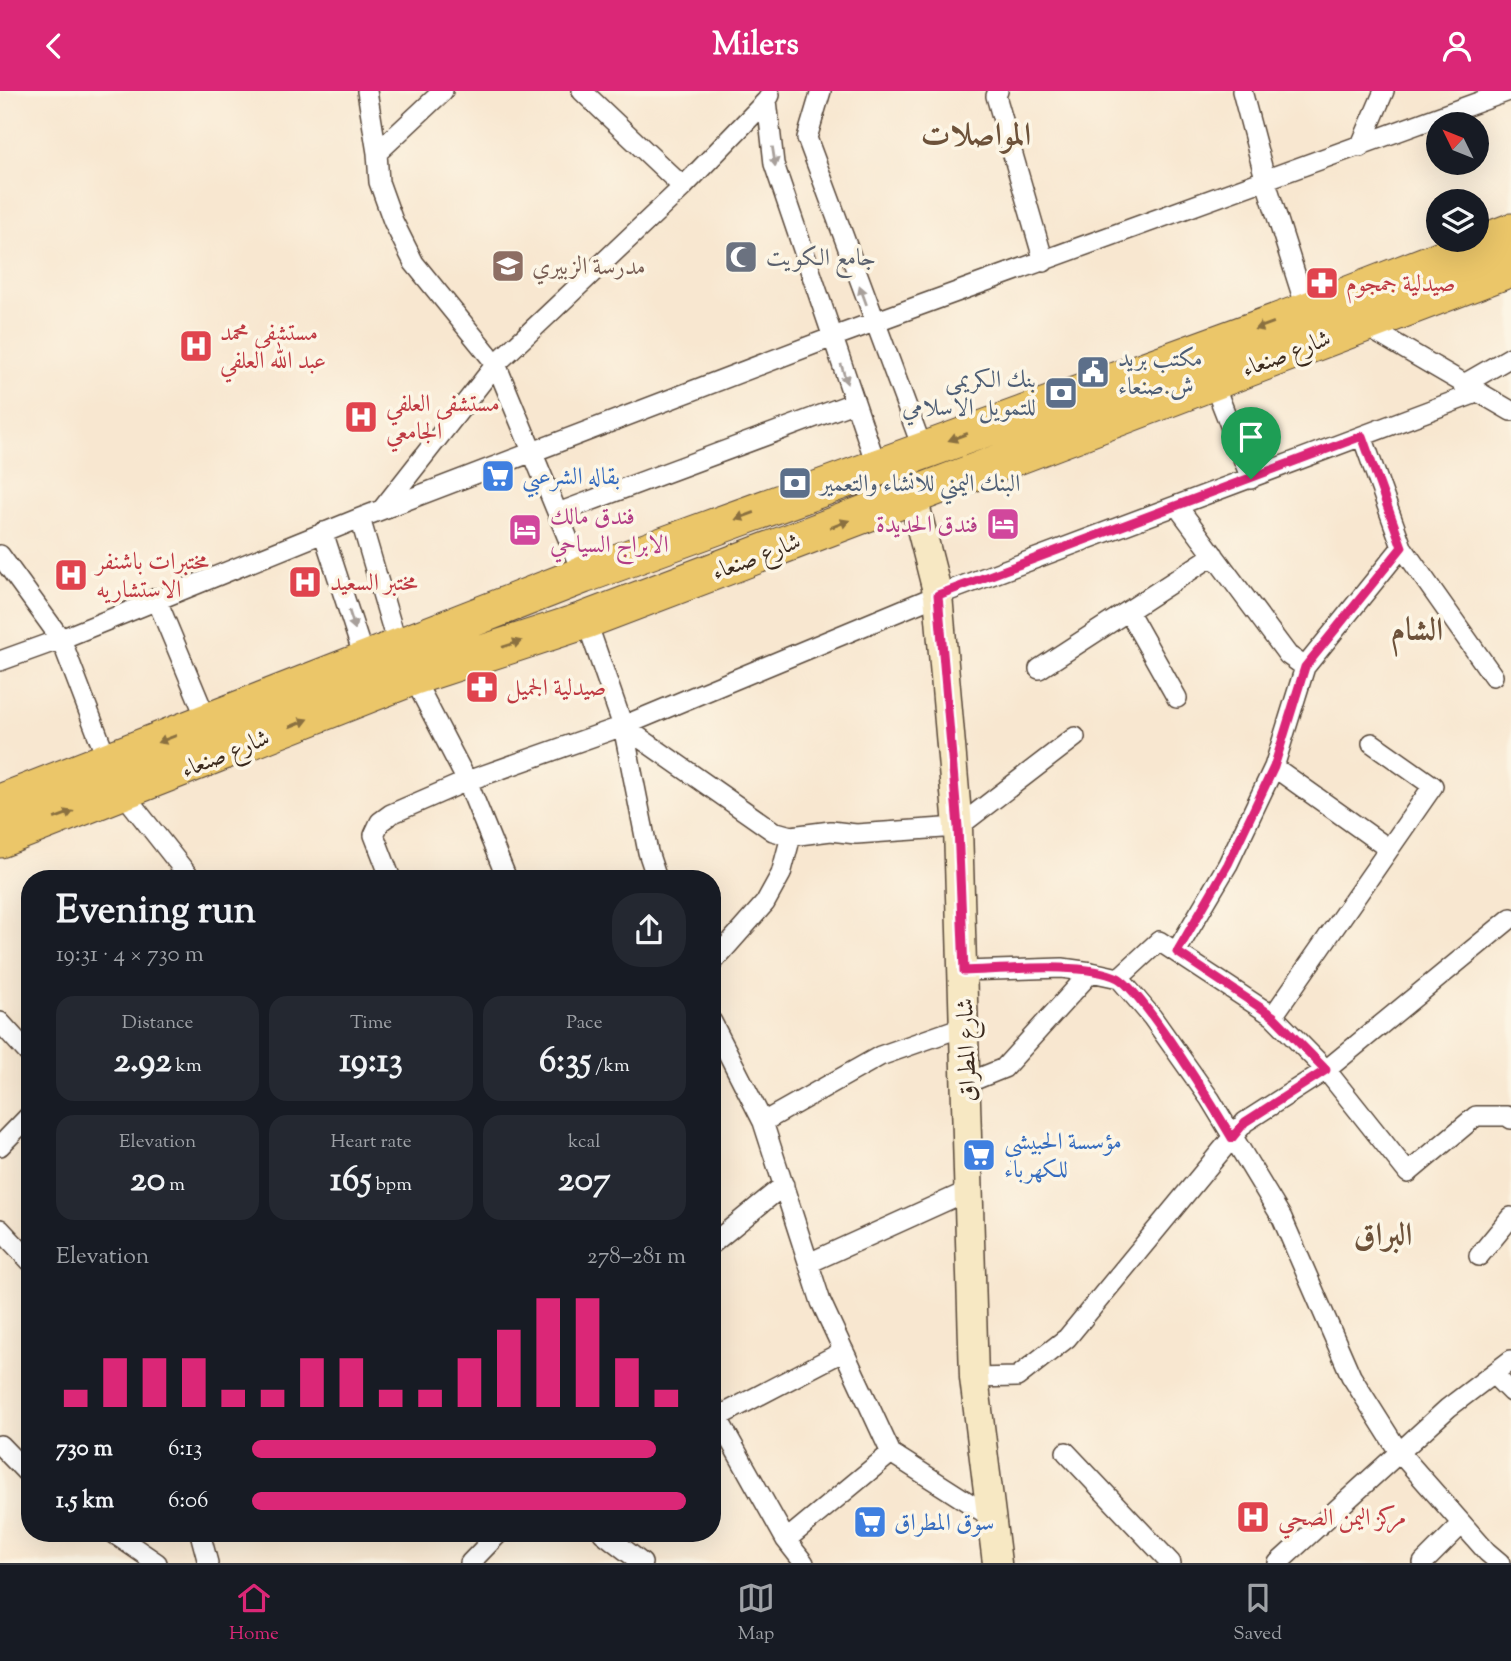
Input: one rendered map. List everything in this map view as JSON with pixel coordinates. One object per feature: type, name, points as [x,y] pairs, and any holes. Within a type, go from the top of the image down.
[{"type":"highway","name":"شارع صنعاء","points":[[0,803],[116,777],[387,670],[583,575],[1307,311],[1511,232]]},
{"type":"highway","name":"شارع صنعاء","points":[[0,839],[116,777],[208,723],[387,670],[586,620],[1511,268]]},
{"type":"street","points":[[367,91],[379,182],[414,263],[496,364],[583,575]]},
{"type":"street","points":[[377,153],[443,91]]},
{"type":"street","points":[[582,91],[683,187]]},
{"type":"street","points":[[821,91],[807,138],[873,323],[923,450]]},
{"type":"street","points":[[998,91],[996,96],[1044,262]]},
{"type":"street","points":[[1242,91],[1266,182],[1307,311]]},
{"type":"street","points":[[1360,148],[1384,91]]},
{"type":"street","points":[[0,661],[61,639],[360,517],[833,337],[1360,148],[1480,97],[1509,91]]},
{"type":"street","points":[[382,509],[496,364],[683,187],[770,96]]},
{"type":"street","points":[[770,96],[774,164],[853,403],[877,467]]},
{"type":"street","points":[[1362,324],[1511,411]]},
{"type":"street","points":[[388,870],[374,835],[380,822],[391,814],[467,781],[623,726],[938,595],[1362,436],[1472,388],[1511,357]]},
{"type":"street","points":[[1213,381],[1251,479]]},
{"type":"street","points":[[558,513],[853,403]]},
{"type":"street","points":[[1362,436],[1402,547],[1493,676]]},
{"type":"street","name":"شارع المطراق","points":[[913,497],[938,595],[958,827],[974,1378],[997,1563]]},
{"type":"street","points":[[1177,506],[1288,655],[1305,667]]},
{"type":"street","points":[[360,517],[387,670]]},
{"type":"street","points":[[323,532],[387,670],[467,781],[503,870]]},
{"type":"street","points":[[1177,952],[1228,864],[1274,767],[1305,667],[1402,547]]},
{"type":"street","points":[[0,555],[61,639],[116,777],[184,870]]},
{"type":"street","points":[[1039,669],[1214,555]]},
{"type":"street","points":[[156,598],[208,723]]},
{"type":"street","points":[[1128,611],[1177,698]]},
{"type":"street","points":[[586,620],[623,726],[654,870]]},
{"type":"street","points":[[623,726],[773,831],[791,836],[831,831],[856,834],[958,827],[1075,737]]},
{"type":"street","points":[[1273,1016],[1433,786],[1372,743]]},
{"type":"street","points":[[1274,767],[1389,849]]},
{"type":"street","points":[[721,953],[765,904],[781,874],[791,836]]},
{"type":"street","points":[[974,1378],[1017,1377],[1067,1338],[1245,1122],[1326,1070],[1511,918]]},
{"type":"street","points":[[1119,978],[1159,941],[1273,1016],[1326,1070],[1408,1173],[1476,1116],[1507,1116],[1511,1119]]},
{"type":"street","points":[[964,971],[1062,968],[1119,978],[1152,1017],[1210,1100],[1282,1218],[1351,1376],[1399,1452],[1500,1563]]},
{"type":"street","points":[[967,1083],[1004,1068],[1091,972]]},
{"type":"street","points":[[0,1022],[21,1045]]},
{"type":"street","points":[[764,1122],[880,1056],[965,1026]]},
{"type":"street","points":[[721,1040],[764,1122],[821,1302],[891,1453],[991,1517]]},
{"type":"street","points":[[0,1146],[21,1124]]},
{"type":"street","points":[[721,1237],[785,1185]]},
{"type":"street","points":[[809,1263],[970,1190]]},
{"type":"street","points":[[1479,1256],[1511,1217]]},
{"type":"street","points":[[0,1229],[21,1251]]},
{"type":"street","points":[[721,1412],[776,1389],[844,1351]]},
{"type":"street","points":[[1278,1563],[1447,1408],[1511,1360]]},
{"type":"street","points":[[1493,1374],[1511,1392]]},
{"type":"street","points":[[721,1427],[786,1540],[804,1563]]},
{"type":"street","points":[[0,1445],[21,1467]]},
{"type":"street","points":[[1066,1452],[1171,1563]]},
{"type":"street","points":[[786,1540],[891,1453]]},
{"type":"street","points":[[1423,1563],[1462,1524]]},
{"type":"street","points":[[126,1542],[158,1563]]},
{"type":"street","points":[[202,1542],[208,1563]]},
{"type":"street","points":[[470,1563],[490,1542]]},
{"type":"street","points":[[615,1542],[642,1563]]},
{"type":"place","name":"جامع الكويت","points":[[741,257]]},
{"type":"place","name":"مدرسة الزبيري","points":[[508,266]]},
{"type":"place","name":"صيدلية جمجوم","points":[[1322,283]]},
{"type":"place","name":"مستشفى محمد عبد الله العلفي","points":[[196,346]]},
{"type":"place","name":"مكتب بريد ش.صنعاء","points":[[1093,372]]},
{"type":"place","name":"بنك الكريمي للتمويل الاسلامي","points":[[1061,393]]},
{"type":"place","name":"مستشفى العلفي الجامعي","points":[[361,417]]},
{"type":"place","name":"بقاله الشرعبي","points":[[498,476]]},
{"type":"place","name":"البنك اليمني للانشاء والتعمير","points":[[795,483]]},
{"type":"place","name":"فندق الحديدة","points":[[1003,524]]},
{"type":"place","name":"فندق مالك الابراج السياحي","points":[[525,530]]},
{"type":"place","name":"مختبرات باشنفر الاستشاريه","points":[[71,575]]},
{"type":"place","name":"مختبر السعيد","points":[[305,582]]},
{"type":"place","name":"صيدلية الجميل","points":[[482,687]]},
{"type":"place","name":"مؤسسة الحبيشي للكهرباء","points":[[979,1155]]},
{"type":"place","name":"مركز اليمن الصحي","points":[[1253,1517]]},
{"type":"place","name":"سوق المطراق","points":[[870,1522]]},
{"type":"district","name":"المواصلات","points":[[976,134]]},
{"type":"district","name":"الشام","points":[[1417,629]]},
{"type":"district","name":"البراق","points":[[1383,1234]]},
{"type":"route","points":[[1362,436],[1402,547],[1305,667],[1274,767],[1228,864],[1177,952],[1273,1016],[1326,1070],[1245,1122],[1232,1138],[1210,1100],[1152,1017],[1119,978],[1062,968],[964,971],[958,827],[938,595],[1251,479],[1362,436]]}]
